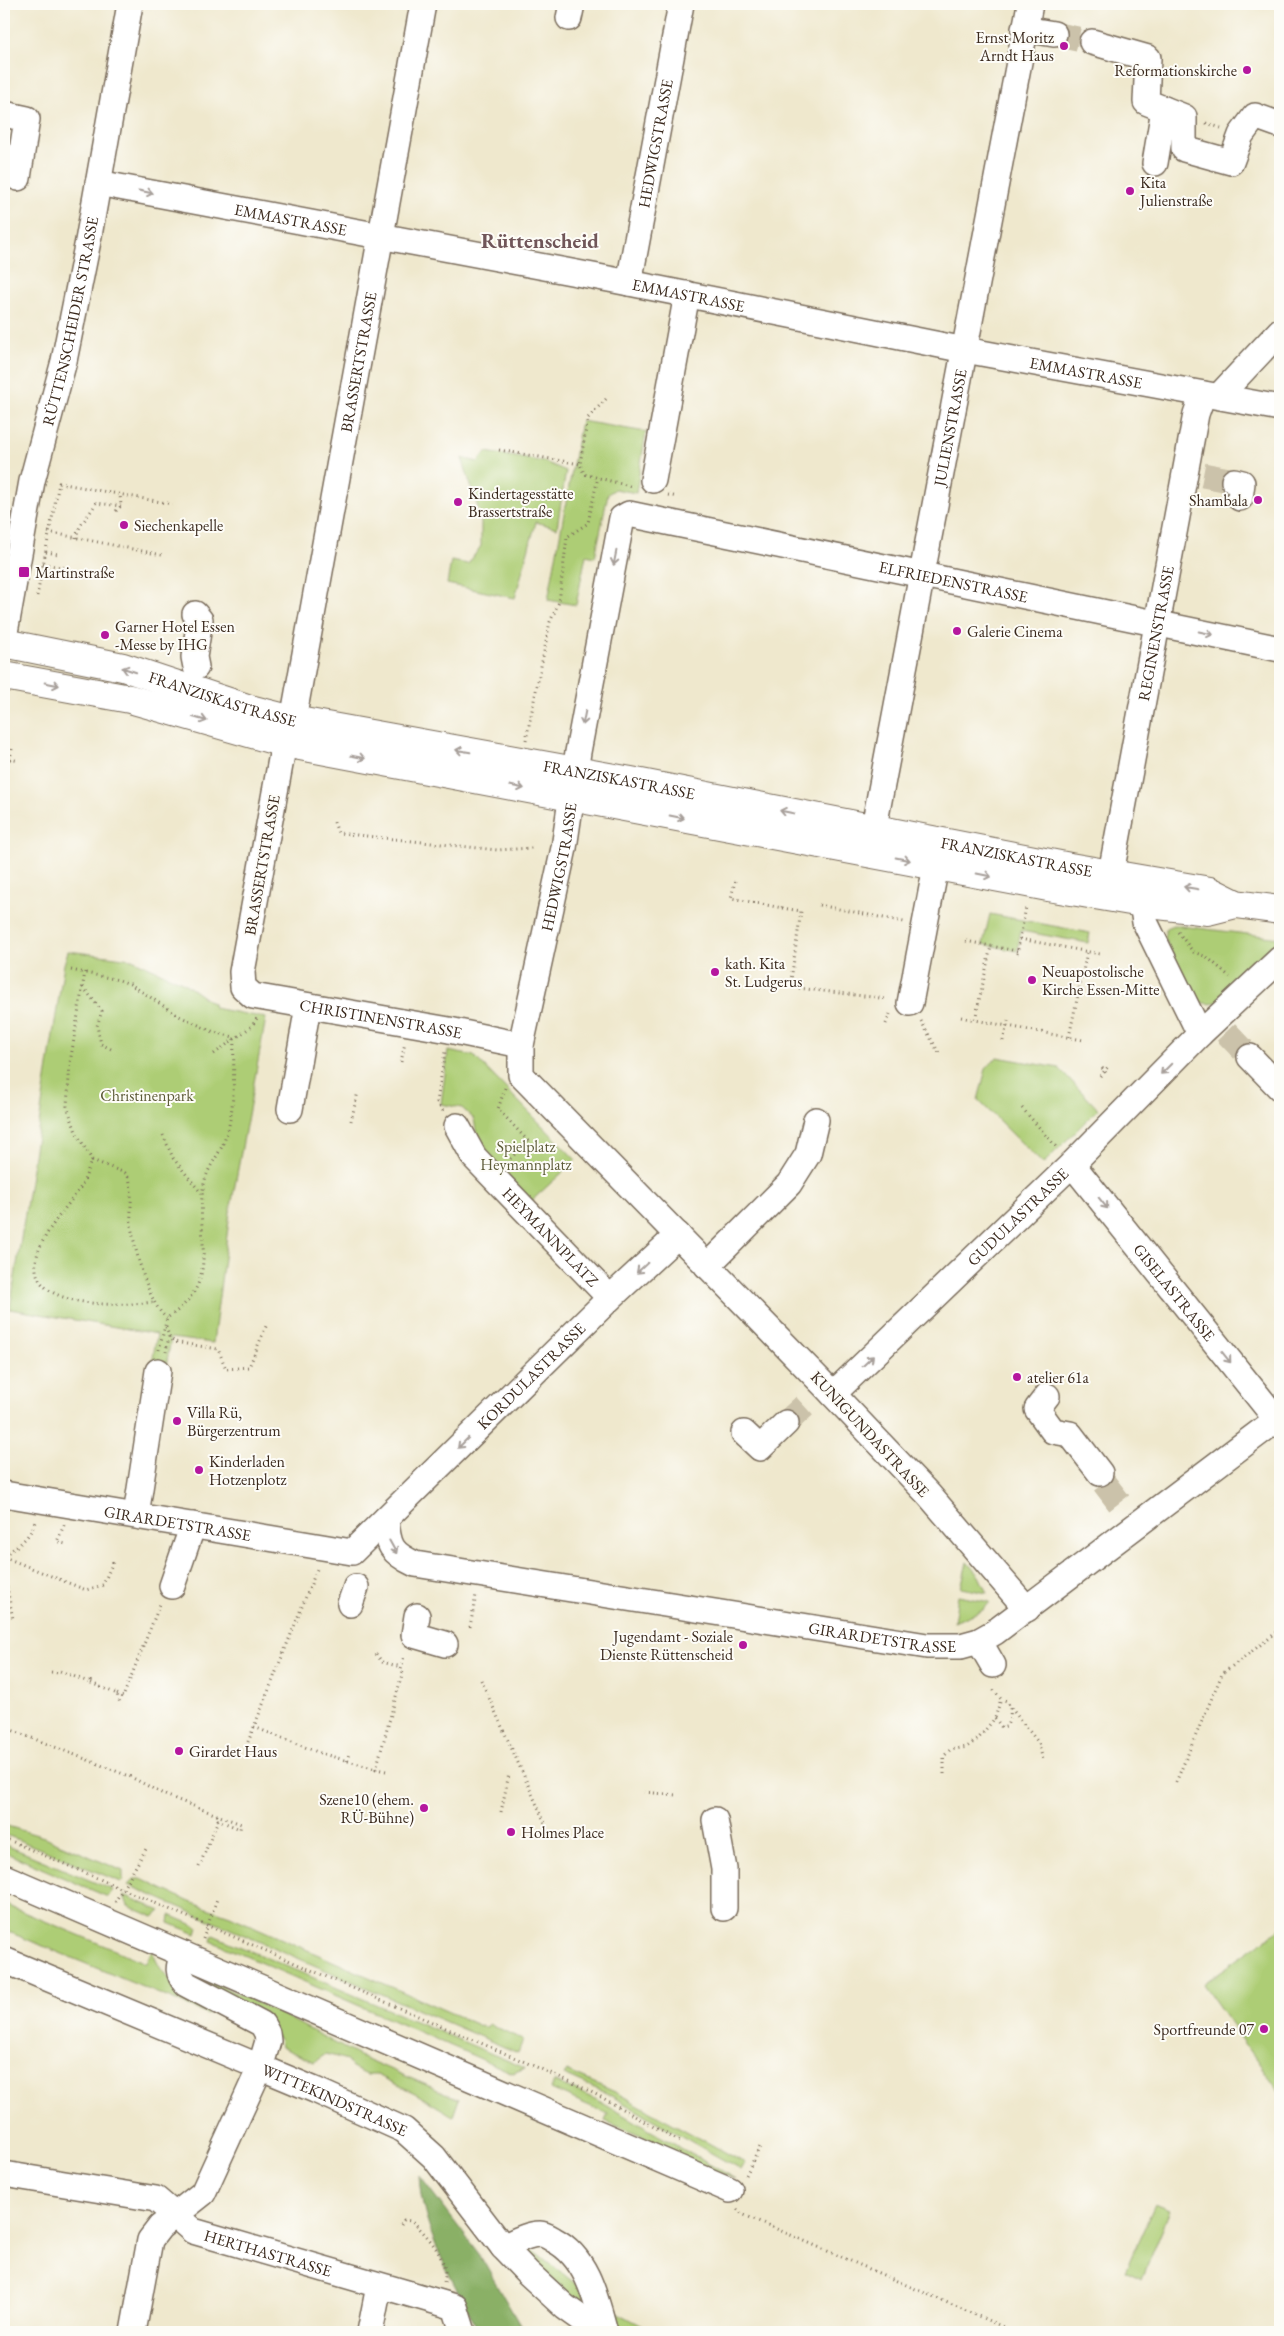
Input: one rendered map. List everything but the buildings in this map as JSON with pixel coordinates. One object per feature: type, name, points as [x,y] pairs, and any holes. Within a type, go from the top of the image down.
[{"type":"main road","name":"FRANZISKASTRASSE","points":[[4,643],[123,667],[250,709],[289,731]]},
{"type":"main road","name":"FRANZISKASTRASSE","points":[[4,676],[872,840],[939,854],[1142,903],[1208,912],[1236,904]]},
{"type":"main road","name":"FRANZISKASTRASSE","points":[[939,854],[1111,874],[1210,891],[1236,904],[1280,910]]},
{"type":"street","name":"RÜTTENSCHEIDER STRASSE","points":[[4,638],[22,527],[32,481],[64,361],[130,4]]},
{"type":"street","name":"BRASSERTSTRASSE","points":[[243,988],[242,972],[289,731],[423,4]]},
{"type":"street","name":"HEDWIGSTRASSE","points":[[629,283],[681,4]]},
{"type":"street","name":"JULIENSTRASSE","points":[[872,840],[924,573],[1030,4]]},
{"type":"street","points":[[1024,29],[1054,34]]},
{"type":"street","points":[[1092,42],[1156,62],[1146,102],[1184,117],[1184,149],[1231,162],[1242,135],[1255,116],[1280,125]]},
{"type":"street","points":[[1156,163],[1164,109]]},
{"type":"street","points":[[4,114],[27,119],[18,178]]},
{"type":"street","name":"EMMASTRASSE","points":[[98,183],[687,294],[965,350],[1280,408]]},
{"type":"street","points":[[653,480],[687,294]]},
{"type":"street","name":"REGINENSTRASSE","points":[[1111,874],[1159,623],[1195,474],[1196,414],[1211,395],[1280,331]]},
{"type":"street","name":"HEDWIGSTRASSE","points":[[522,1045],[564,848],[573,785],[622,518],[629,514]]},
{"type":"street","name":"ELFRIEDENSTRASSE","points":[[629,514],[924,573],[1280,649]]},
{"type":"street","points":[[195,614],[200,620],[194,658],[196,667]]},
{"type":"street","points":[[910,1002],[939,854]]},
{"type":"street","points":[[1111,874],[1142,903],[1142,914],[1145,922],[1213,1029]]},
{"type":"street","name":"GUDULASTRASSE","points":[[823,1393],[1068,1159],[1213,1029],[1246,992],[1280,959]]},
{"type":"street","name":"CHRISTINENSTRASSE","points":[[243,988],[253,996],[449,1030],[522,1045]]},
{"type":"street","points":[[290,1109],[308,1006]]},
{"type":"street","points":[[522,1045],[521,1075],[678,1235]]},
{"type":"street","points":[[1250,1057],[1278,1083]]},
{"type":"street","points":[[707,1266],[789,1184],[808,1154],[816,1120]]},
{"type":"street","name":"HEYMANNPLATZ","points":[[457,1126],[474,1157],[610,1298]]},
{"type":"street","name":"GISELASTRASSE","points":[[1068,1159],[1278,1418]]},
{"type":"street","name":"KUNIGUNDASTRASSE","points":[[678,1235],[823,1393],[929,1496],[1027,1609]]},
{"type":"street","name":"KORDULASTRASSE","points":[[352,1552],[610,1298],[678,1235]]},
{"type":"street","points":[[136,1515],[158,1371]]},
{"type":"street","points":[[1047,1396],[1037,1409],[1053,1431],[1070,1434],[1105,1478]]},
{"type":"street","name":"GIRARDETSTRASSE","points":[[386,1519],[387,1534],[394,1552],[415,1564],[927,1646],[961,1646],[979,1641],[1027,1609],[1134,1515],[1278,1418]]},
{"type":"street","points":[[744,1433],[760,1448],[786,1423]]},
{"type":"street","name":"GIRARDETSTRASSE","points":[[4,1494],[352,1552]]},
{"type":"street","points":[[164,1589],[186,1524]]},
{"type":"street","points":[[417,1616],[414,1635],[445,1644]]},
{"type":"street","points":[[979,1641],[991,1675]]},
{"type":"street","points":[[715,1820],[724,1869],[724,1908]]},
{"type":"street","points":[[4,1877],[736,2191]]},
{"type":"street","points":[[133,2332],[150,2240],[160,2227],[203,2193],[260,2068],[268,2041],[268,2033],[262,2024],[186,1984],[180,1976],[177,1967],[182,1954]]},
{"type":"street","name":"WITTEKINDSTRASSE","points":[[4,1960],[377,2116],[411,2136],[434,2157],[503,2247],[547,2292],[600,2332]]},
{"type":"street","name":"HERTHASTRASSE","points":[[4,2174],[156,2199],[193,2231],[455,2307],[463,2332]]},
{"type":"street","points":[[503,2247],[532,2235],[542,2234],[568,2247],[577,2259],[595,2294],[605,2332]]},
{"type":"street","points":[[370,2332],[379,2286]]},
{"type":"path","points":[[525,742],[550,622],[559,602],[567,537],[588,523],[598,477],[584,474],[580,464],[588,418],[606,399]]},
{"type":"path","points":[[499,450],[580,464]]},
{"type":"path","points":[[37,596],[59,483],[172,504]]},
{"type":"path","points":[[116,511],[121,506],[120,494]]},
{"type":"path","points":[[76,538],[78,529],[89,517],[96,503],[121,506]]},
{"type":"path","points":[[22,527],[162,556]]},
{"type":"path","points":[[46,552],[58,554]]},
{"type":"path","points":[[38,563],[67,568]]},
{"type":"path","points":[[63,576],[67,568]]},
{"type":"path","points":[[67,568],[69,577]]},
{"type":"path","points":[[12,748],[10,759],[19,760]]},
{"type":"path","points":[[334,822],[338,833],[497,850],[532,848]]},
{"type":"path","points":[[735,881],[731,900],[801,912],[790,987],[910,1002],[939,1053]]},
{"type":"path","points":[[782,908],[783,903]]},
{"type":"path","points":[[819,905],[924,926]]},
{"type":"path","points":[[966,941],[1017,952],[1024,912]]},
{"type":"path","points":[[1176,929],[1193,952],[1207,957],[1246,992]]},
{"type":"path","points":[[1020,939],[1100,954]]},
{"type":"path","points":[[975,1020],[991,946]]},
{"type":"path","points":[[1069,1038],[1086,952]]},
{"type":"path","points":[[71,970],[108,976],[130,984],[179,1016],[214,1032],[234,1038]]},
{"type":"path","points":[[85,972],[66,1096],[71,1121],[92,1160],[125,1173],[129,1178],[134,1237],[153,1302],[160,1313],[167,1318]]},
{"type":"path","points":[[82,986],[102,1011],[96,1026],[101,1044],[113,1050]]},
{"type":"path","points":[[214,1054],[252,1026],[258,1013]]},
{"type":"path","points":[[961,1017],[1007,1024],[1083,1040]]},
{"type":"path","points":[[1003,1041],[1007,1024]]},
{"type":"path","points":[[234,1038],[230,1123],[225,1141],[205,1179],[202,1194],[200,1214],[204,1243],[202,1270],[187,1300],[179,1310],[167,1318],[166,1327],[169,1336],[174,1342],[218,1349],[226,1369],[249,1367],[267,1324]]},
{"type":"path","points":[[446,1047],[437,1102],[457,1126]]},
{"type":"path","points":[[1100,1076],[1108,1067]]},
{"type":"path","points":[[493,1176],[528,1141],[498,1109],[507,1084]]},
{"type":"path","points":[[351,1121],[358,1092]]},
{"type":"path","points":[[1022,1108],[1068,1159]]},
{"type":"path","points":[[164,1135],[173,1158],[202,1194]]},
{"type":"path","points":[[92,1160],[81,1187],[41,1244],[37,1255],[37,1272],[48,1290],[57,1296],[79,1301],[129,1306],[153,1302]]},
{"type":"path","points":[[161,1335],[166,1327]]},
{"type":"path","points":[[167,1348],[169,1336]]},
{"type":"path","points":[[37,1517],[27,1537],[4,1556],[86,1590],[102,1585],[113,1562]]},
{"type":"path","points":[[65,1522],[57,1542],[66,1544]]},
{"type":"path","points":[[248,1742],[317,1571]]},
{"type":"path","points":[[4,1572],[13,1619]]},
{"type":"path","points":[[51,1672],[58,1673],[60,1671],[124,1697],[164,1589]]},
{"type":"path","points":[[470,1627],[476,1595]]},
{"type":"path","points":[[4,1617],[7,1635]]},
{"type":"path","points":[[1176,1782],[1222,1674],[1280,1630]]},
{"type":"path","points":[[376,1654],[382,1662],[402,1665],[403,1671],[376,1769]]},
{"type":"path","points":[[944,1774],[944,1756],[950,1750],[966,1747],[978,1739],[995,1718],[1001,1699],[991,1675]]},
{"type":"path","points":[[91,1683],[92,1678]]},
{"type":"path","points":[[481,1680],[545,1823]]},
{"type":"path","points":[[117,1694],[120,1703]]},
{"type":"path","points":[[1001,1699],[1007,1701],[1038,1742],[1043,1760]]},
{"type":"path","points":[[995,1718],[1002,1728],[1006,1726],[1010,1719],[1011,1708]]},
{"type":"path","points":[[4,1727],[131,1777],[165,1795],[241,1824],[240,1828],[218,1820],[200,1866]]},
{"type":"path","points":[[254,1727],[320,1753],[386,1771]]},
{"type":"path","points":[[347,1761],[349,1754]]},
{"type":"path","points":[[501,1812],[509,1774]]},
{"type":"path","points":[[644,1792],[676,1795]]},
{"type":"path","points":[[4,1838],[569,2082],[603,2098],[684,2144]]},
{"type":"path","points":[[105,1920],[146,1849]]},
{"type":"path","points":[[209,1925],[217,1899]]},
{"type":"path","points":[[761,2145],[736,2191],[742,2214],[1015,2332]]},
{"type":"path","points":[[401,2225],[404,2220],[412,2221],[433,2246],[444,2265],[446,2274],[443,2285]]},
{"type":"green space","points":[[581,421],[646,432],[636,493],[615,489],[608,494],[595,557],[586,555],[576,605],[548,600]]},
{"type":"green space","points":[[486,452],[545,462],[566,471],[557,528],[536,522],[515,598],[447,584],[451,561],[468,564],[481,546],[481,517],[462,458],[478,462]]},
{"type":"green space","points":[[990,914],[1090,933],[1088,943],[1021,931],[1017,951],[983,944]]},
{"type":"green space","points":[[1173,925],[1280,938],[1280,946],[1227,998],[1219,1002],[1207,1004],[1195,999],[1164,938],[1166,928]]},
{"type":"green space","name":"Christinenpark","points":[[68,951],[132,959],[184,983],[213,1004],[214,1008],[266,1018],[230,1212],[213,1343],[171,1338],[143,1499],[129,1497],[157,1334],[10,1309],[64,964]]},
{"type":"green space","name":"Spielplatz Heymannplatz","points":[[448,1051],[474,1056],[576,1160],[528,1204],[480,1153],[474,1119],[462,1108],[441,1104]]},
{"type":"green space","points":[[997,1057],[1059,1068],[1098,1109],[1043,1164],[978,1100],[986,1069]]},
{"type":"green space","points":[[967,1562],[979,1576],[987,1593],[961,1588]]},
{"type":"green space","points":[[958,1596],[990,1602],[983,1610],[954,1622]]},
{"type":"green space","points":[[4,1825],[44,1837],[123,1871],[123,1880],[121,1882],[4,1834]]},
{"type":"green space","points":[[4,1845],[113,1890],[108,1897],[4,1852]]},
{"type":"green space","points":[[134,1879],[141,1879],[190,1902],[230,1916],[485,2028],[490,2024],[523,2040],[518,2053],[128,1885]]},
{"type":"green space","points":[[124,1895],[161,1911],[154,1917],[128,1906]]},
{"type":"green space","points":[[4,1904],[146,1963],[152,1950],[168,1978],[184,1990],[212,2006],[208,2014],[4,1930]]},
{"type":"green space","points":[[170,1915],[198,1927],[196,1934],[169,1923]]},
{"type":"green space","name":"Sportfreunde 07","points":[[1280,1929],[1280,2093],[1203,1984]]},
{"type":"green space","points":[[213,1935],[525,2068],[513,2073],[211,1941]]},
{"type":"green space","points":[[194,1969],[197,1970],[195,1974],[279,2013],[359,2056],[459,2099],[453,2116],[415,2093],[377,2075],[367,2075],[352,2068],[347,2060],[326,2054],[314,2062],[281,2047],[279,2039],[191,1975]]},
{"type":"green space","points":[[567,2071],[615,2092],[745,2163],[741,2170],[606,2093],[564,2075]]},
{"type":"green space","points":[[554,2081],[597,2100],[735,2179],[665,2154],[667,2147],[605,2121],[608,2114],[551,2089]]},
{"type":"green space","points":[[419,2175],[479,2254],[524,2332],[479,2332],[450,2276],[433,2237],[421,2196]]},
{"type":"green space","points":[[1155,2204],[1170,2210],[1142,2279],[1125,2271]]},
{"type":"green space","points":[[523,2242],[577,2285],[583,2293],[590,2312],[515,2246]]},
{"type":"green space","points":[[605,2306],[654,2332],[618,2332]]},
{"type":"tunnel","points":[[1054,34],[1092,42]]},
{"type":"tunnel","points":[[1203,475],[1234,481]]},
{"type":"tunnel","points":[[1226,1032],[1250,1057]]},
{"type":"tunnel","points":[[786,1423],[812,1399]]},
{"type":"tunnel","points":[[1104,1483],[1124,1509]]},
{"type":"place","name":"Ernst Moritz Arndt Haus","points":[[1064,46]]},
{"type":"place","name":"Reformationskirche","points":[[1247,70]]},
{"type":"place","name":"Kita Julienstraße","points":[[1130,191]]},
{"type":"place","name":"Shambala","points":[[1258,500]]},
{"type":"place","name":"Kindertagesstätte Brassertstraße","points":[[458,502]]},
{"type":"place","name":"Siechenkapelle","points":[[124,525]]},
{"type":"place","name":"Martinstraße","points":[[24,572]]},
{"type":"place","name":"Galerie Cinema","points":[[957,631]]},
{"type":"place","name":"Garner Hotel Essen -Messe by IHG","points":[[105,635]]},
{"type":"place","name":"kath. Kita St. Ludgerus","points":[[715,972]]},
{"type":"place","name":"Neuapostolische Kirche Essen-Mitte","points":[[1032,980]]},
{"type":"place","name":"atelier 61a","points":[[1017,1377]]},
{"type":"place","name":"Villa Rü, Bürgerzentrum","points":[[177,1421]]},
{"type":"place","name":"Kinderladen Hotzenplotz","points":[[199,1470]]},
{"type":"place","name":"Jugendamt - Soziale Dienste Rüttenscheid","points":[[743,1645]]},
{"type":"place","name":"Girardet Haus","points":[[179,1751]]},
{"type":"place","name":"Szene10 (ehem. RÜ-Bühne)","points":[[424,1808]]},
{"type":"place","name":"Holmes Place","points":[[511,1832]]},
{"type":"place","name":"Sportfreunde 07","points":[[1264,2029]]},
{"type":"district","name":"Rüttenscheid","points":[[540,240]]}]
